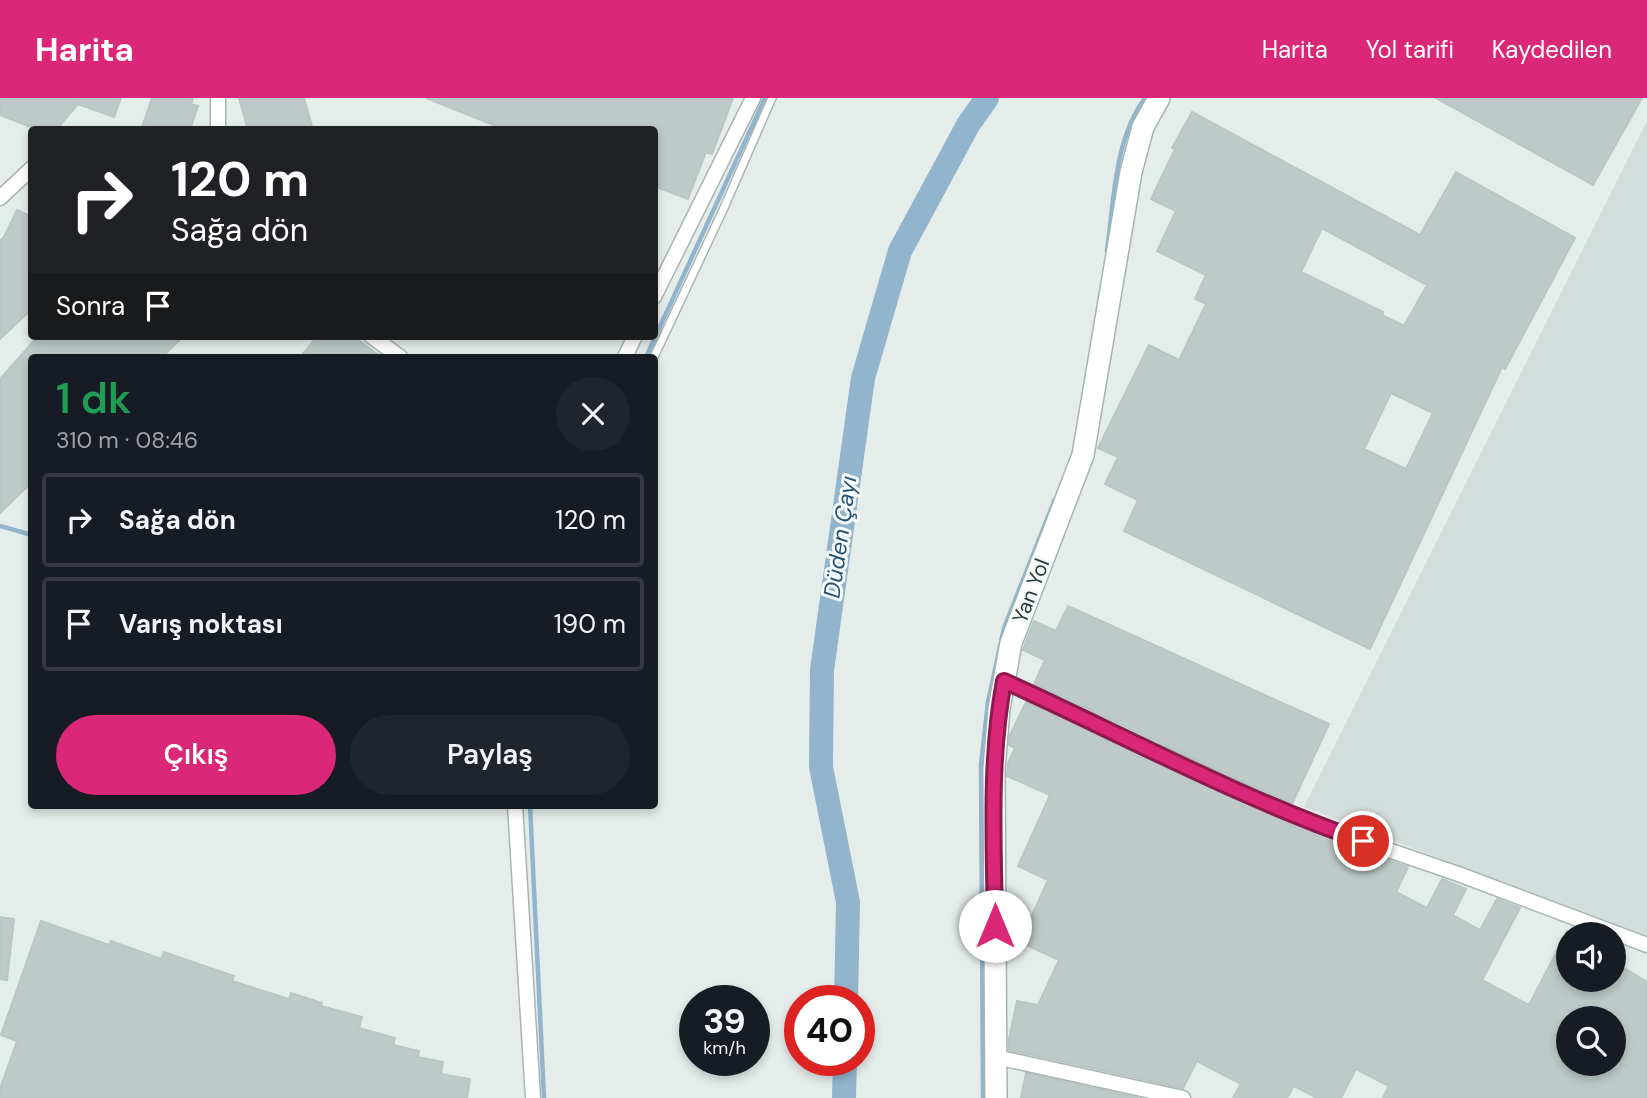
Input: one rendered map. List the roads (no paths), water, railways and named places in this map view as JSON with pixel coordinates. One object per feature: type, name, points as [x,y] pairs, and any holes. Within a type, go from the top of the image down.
[{"type":"street","points":[[218,98],[218,126]]},
{"type":"street","points":[[658,290],[753,98]]},
{"type":"street","name":"Yan Yol","points":[[996,1098],[994,769],[999,709],[1016,632],[1083,455],[1131,172],[1143,127],[1159,98]]},
{"type":"street","points":[[0,198],[28,172]]},
{"type":"street","points":[[377,340],[396,354]]},
{"type":"street","points":[[1004,681],[1313,824],[1461,875],[1647,945]]},
{"type":"street","points":[[515,809],[533,1098]]},
{"type":"street","points":[[996,1057],[1183,1098]]},
{"type":"lane","points":[[655,354],[772,98]]},
{"type":"waterway","points":[[658,331],[765,98]]},
{"type":"waterway","name":"Düden Çayı","points":[[846,985],[848,902],[821,767],[822,670],[863,378],[900,251],[968,125],[987,98]]},
{"type":"waterway","points":[[1107,251],[1121,152],[1127,133],[1145,98]]},
{"type":"waterway","points":[[647,354],[654,340]]},
{"type":"waterway","points":[[983,1098],[981,764],[988,702],[1004,628],[1055,499]]},
{"type":"waterway","points":[[0,526],[28,534]]},
{"type":"waterway","points":[[530,809],[544,1098]]},
{"type":"waterway","name":"Düden Çayı","points":[[844,1098],[845,1076]]}]
